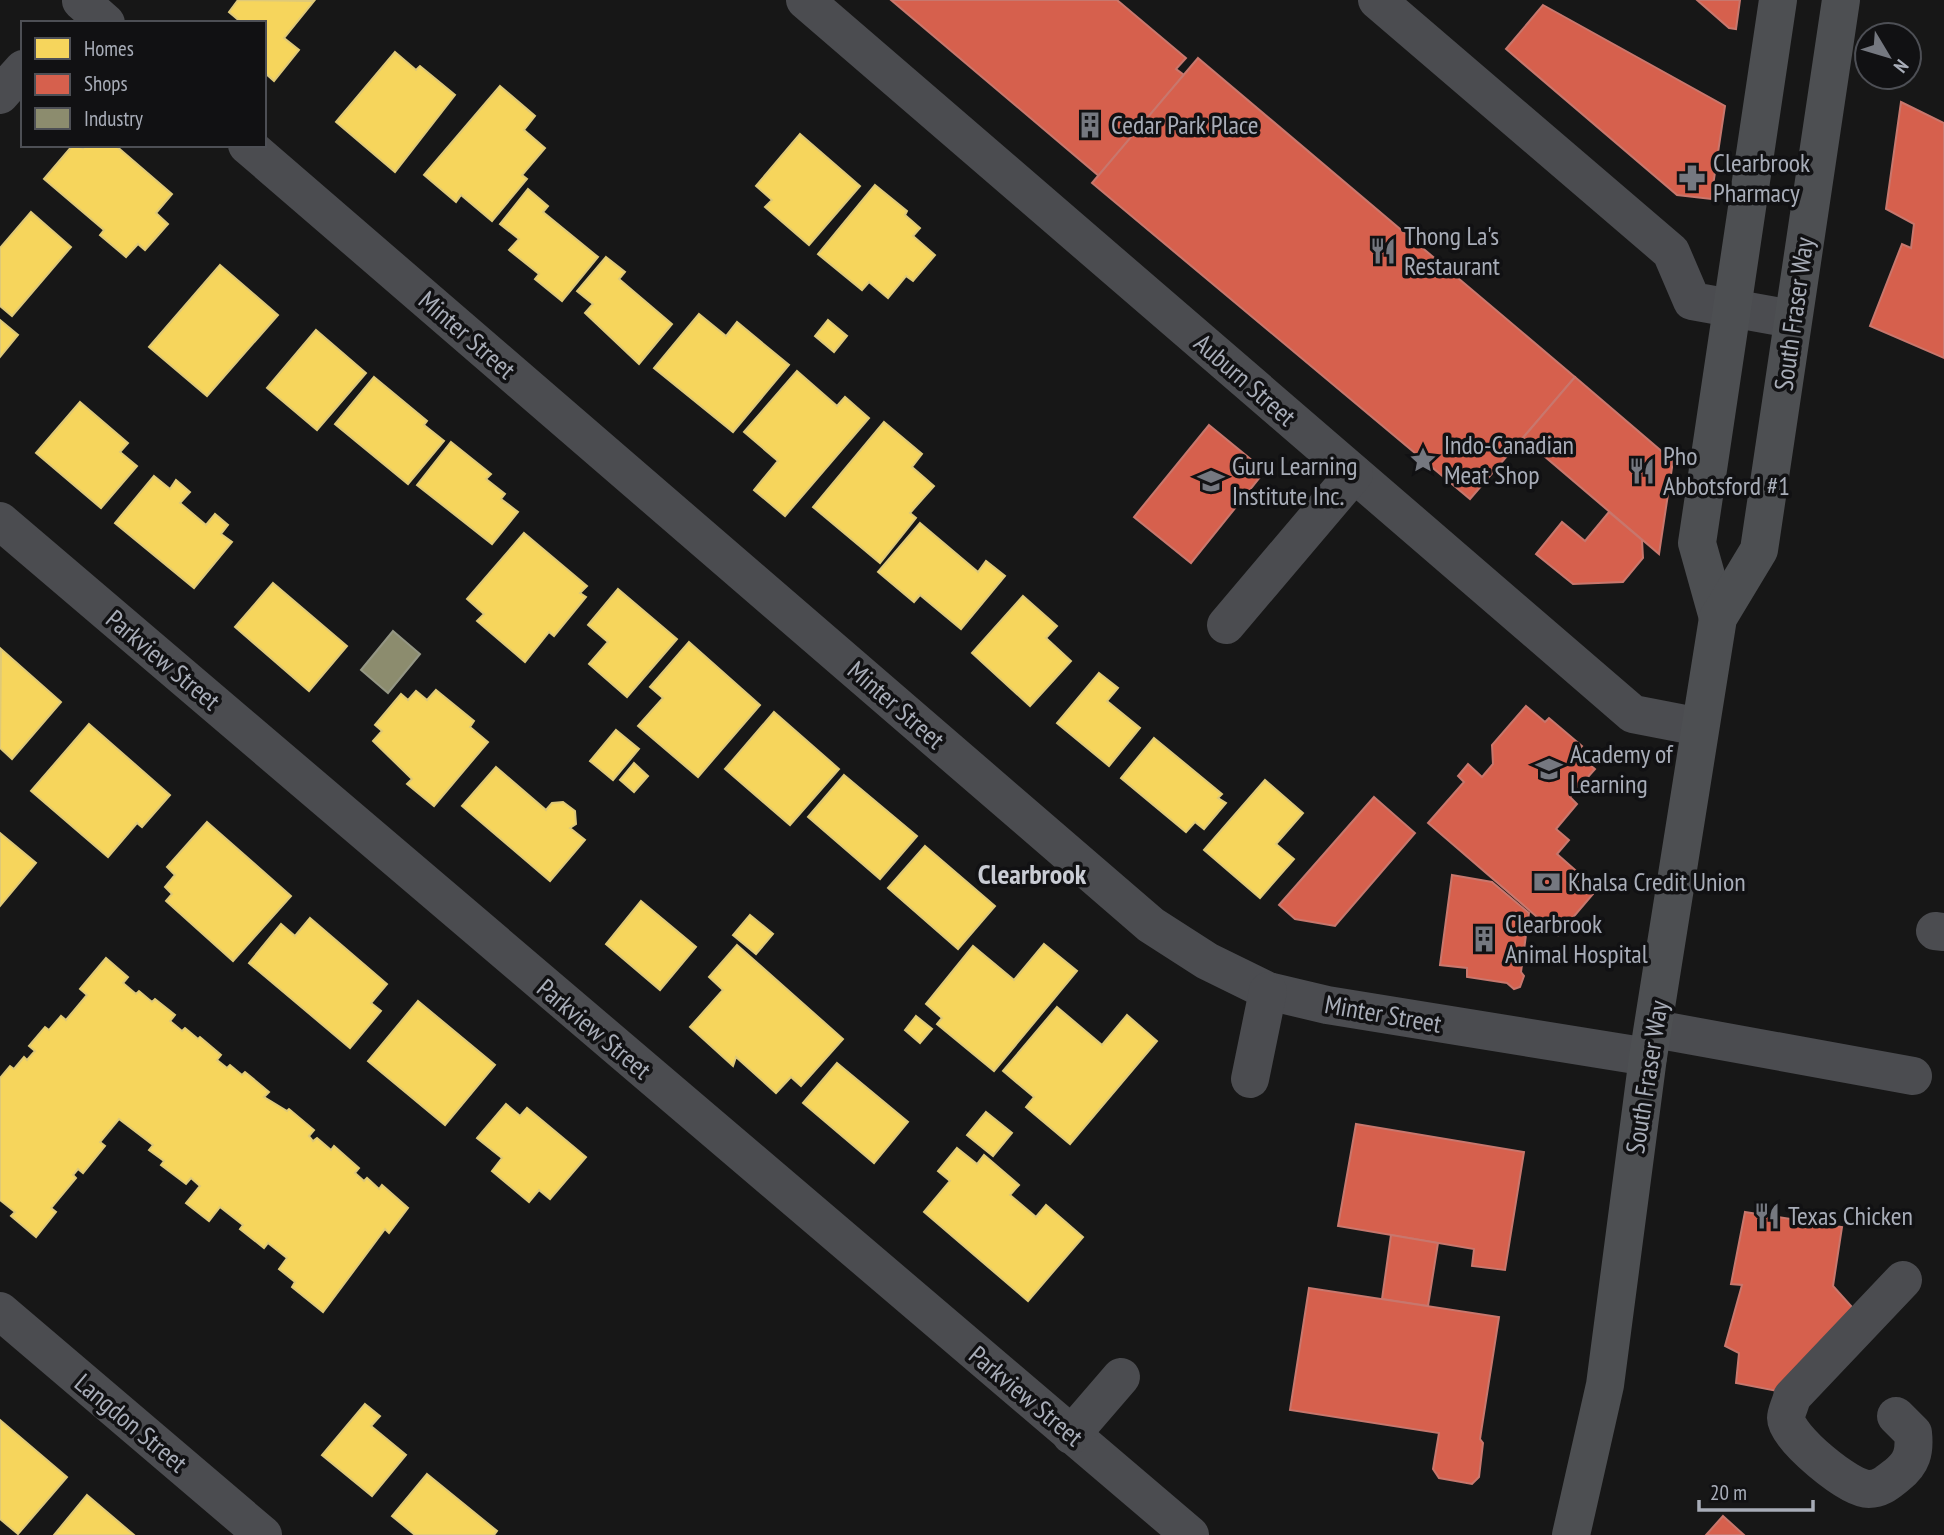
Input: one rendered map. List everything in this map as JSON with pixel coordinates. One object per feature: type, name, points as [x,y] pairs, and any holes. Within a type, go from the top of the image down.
[{"type":"main road","name":"South Fraser Way","points":[[1718,618],[1698,543],[1778,0]]},
{"type":"main road","name":"South Fraser Way","points":[[1571,1535],[1605,1385],[1651,1043],[1718,618],[1759,551],[1841,0]]},
{"type":"street","name":"Auburn Street","points":[[805,0],[1633,714],[1700,727]]},
{"type":"street","points":[[1377,0],[1671,252],[1692,301],[1792,319]]},
{"type":"street","name":"Minter Street","points":[[249,147],[1151,925],[1207,961],[1268,991],[1327,1005],[1913,1076]]},
{"type":"street","points":[[1226,625],[1354,474]]},
{"type":"street","name":"Parkview Street","points":[[6,537],[1190,1535]]},
{"type":"street","points":[[1250,1079],[1268,991]]},
{"type":"street","points":[[1896,1416],[1913,1433],[1915,1450],[1907,1467],[1884,1486],[1867,1490],[1848,1483],[1791,1433],[1786,1418],[1792,1397],[1903,1280]]},
{"type":"street","name":"Langdon Street","points":[[0,1311],[263,1535]]},
{"type":"street","points":[[1071,1435],[1121,1377]]},
{"type":"building: Homes","points":[[238,0],[314,1],[284,38],[299,50],[274,81],[266,74],[266,21],[240,21],[229,12]]},
{"type":"building: Homes","points":[[395,52],[416,70],[420,66],[455,95],[395,172],[336,122]]},
{"type":"building: Homes","points":[[500,86],[535,116],[524,130],[545,148],[522,175],[527,179],[492,221],[461,195],[456,202],[424,175]]},
{"type":"building: Homes","points":[[800,134],[860,186],[809,245],[765,207],[772,200],[756,186]]},
{"type":"building: Homes","points":[[71,147],[117,147],[172,194],[156,213],[168,224],[145,250],[138,244],[126,257],[100,235],[104,230],[44,179]]},
{"type":"building: Homes","points":[[875,185],[907,211],[905,215],[920,228],[913,236],[935,255],[913,281],[906,276],[888,298],[869,282],[862,290],[818,254]]},
{"type":"building: Homes","points":[[528,189],[548,206],[543,212],[598,257],[562,301],[535,279],[539,274],[509,250],[519,239],[500,224]]},
{"type":"building: Homes","points":[[31,212],[71,247],[12,316],[0,306],[0,248]]},
{"type":"building: Homes","points":[[606,257],[625,272],[619,279],[672,324],[639,364],[585,313],[593,304],[577,291]]},
{"type":"building: Homes","points":[[220,265],[278,315],[207,396],[149,347]]},
{"type":"building: Homes","points":[[699,314],[726,336],[737,322],[789,365],[733,432],[654,368]]},
{"type":"building: Homes","points":[[0,320],[18,335],[0,357]]},
{"type":"building: Homes","points":[[828,320],[847,336],[834,352],[815,336]]},
{"type":"building: Homes","points":[[316,330],[366,373],[317,430],[267,388]]},
{"type":"building: Homes","points":[[797,371],[837,406],[845,397],[869,418],[785,516],[754,490],[778,461],[744,432]]},
{"type":"building: Homes","points":[[374,377],[427,421],[424,425],[444,441],[408,484],[335,424]]},
{"type":"building: Homes","points":[[80,402],[128,443],[120,452],[137,466],[101,508],[36,453]]},
{"type":"building: Homes","points":[[884,422],[922,454],[912,467],[934,486],[910,513],[916,518],[880,563],[813,507]]},
{"type":"building: Homes","points":[[451,442],[491,474],[486,479],[505,494],[501,499],[518,512],[492,544],[417,485]]},
{"type":"building: Homes","points":[[154,476],[170,489],[176,480],[190,492],[180,503],[206,525],[215,514],[228,525],[221,534],[232,542],[194,588],[115,523]]},
{"type":"building: Homes","points":[[920,523],[978,572],[986,561],[1005,576],[961,629],[920,595],[914,602],[878,572]]},
{"type":"building: Homes","points":[[524,533],[587,586],[580,593],[586,597],[554,636],[549,632],[525,662],[477,621],[484,614],[467,599]]},
{"type":"building: Homes","points":[[273,583],[347,646],[309,691],[235,627]]},
{"type":"building: Homes","points":[[618,589],[677,639],[627,697],[589,664],[608,642],[588,625]]},
{"type":"building: Homes","points":[[1023,596],[1057,626],[1046,638],[1071,661],[1030,706],[972,653]]},
{"type":"building: Homes","points":[[689,642],[760,705],[698,777],[638,726],[663,698],[650,687]]},
{"type":"building: Homes","points":[[1,649],[61,702],[12,759],[0,748]]},
{"type":"building: Homes","points":[[1099,673],[1118,688],[1107,701],[1140,728],[1109,766],[1057,723]]},
{"type":"building: Homes","points":[[436,690],[474,721],[470,727],[488,742],[434,806],[407,784],[412,779],[373,741],[382,731],[375,725],[401,694],[408,700],[416,691],[427,700]]},
{"type":"building: Homes","points":[[774,712],[839,769],[790,825],[725,769]]},
{"type":"building: Homes","points":[[89,724],[170,795],[142,827],[137,823],[108,857],[31,791]]},
{"type":"building: Homes","points":[[616,730],[639,749],[613,780],[590,761]]},
{"type":"building: Homes","points":[[1154,738],[1222,794],[1218,798],[1226,803],[1204,829],[1195,822],[1186,832],[1121,778]]},
{"type":"building: Homes","points":[[634,763],[648,776],[634,792],[620,780]]},
{"type":"building: Homes","points":[[496,767],[546,810],[552,803],[563,802],[575,811],[576,824],[570,828],[585,840],[550,881],[462,806]]},
{"type":"building: Homes","points":[[844,775],[917,836],[880,879],[808,817]]},
{"type":"building: Homes","points":[[1265,780],[1303,813],[1276,844],[1294,859],[1260,898],[1204,850]]},
{"type":"building: Homes","points":[[207,822],[291,896],[233,961],[166,901],[172,894],[165,887],[175,875],[167,867]]},
{"type":"building: Homes","points":[[0,833],[36,863],[0,906]]},
{"type":"building: Homes","points":[[925,846],[995,906],[958,949],[888,888]]},
{"type":"building: Homes","points":[[641,901],[696,947],[660,990],[606,944]]},
{"type":"building: Homes","points":[[750,915],[773,934],[756,954],[733,935]]},
{"type":"building: Homes","points":[[310,918],[387,984],[371,1003],[381,1011],[350,1048],[249,963],[281,924],[295,936]]},
{"type":"building: Homes","points":[[1044,944],[1077,971],[994,1071],[937,1024],[942,1018],[926,1004],[973,946],[1014,980]]},
{"type":"building: Homes","points":[[737,945],[843,1039],[801,1086],[791,1077],[776,1093],[736,1057],[733,1066],[690,1027],[723,990],[709,977]]},
{"type":"building: Homes","points":[[106,958],[128,977],[123,983],[136,994],[139,991],[152,1002],[155,999],[175,1015],[170,1021],[182,1031],[185,1028],[198,1039],[200,1037],[221,1055],[217,1060],[227,1068],[230,1065],[242,1075],[245,1072],[269,1092],[264,1097],[287,1111],[289,1109],[314,1130],[309,1136],[313,1141],[317,1138],[331,1150],[334,1146],[359,1168],[355,1173],[364,1181],[367,1178],[379,1189],[382,1185],[408,1208],[389,1233],[385,1229],[323,1312],[292,1287],[295,1282],[279,1269],[287,1258],[268,1243],[264,1248],[240,1229],[243,1225],[220,1207],[209,1221],[186,1203],[200,1186],[191,1178],[186,1184],[161,1165],[164,1161],[149,1150],[153,1145],[119,1119],[100,1142],[105,1146],[83,1173],[78,1169],[73,1175],[76,1178],[51,1208],[56,1212],[36,1237],[11,1216],[15,1212],[0,1200],[0,1078],[10,1066],[14,1069],[24,1057],[27,1060],[35,1051],[29,1046],[45,1027],[49,1030],[61,1016],[66,1020],[87,995],[80,989]]},
{"type":"building: Homes","points":[[418,1001],[495,1065],[445,1125],[368,1061]]},
{"type":"building: Homes","points":[[1057,1007],[1102,1045],[1127,1015],[1157,1041],[1070,1144],[1026,1107],[1034,1097],[1003,1071]]},
{"type":"building: Homes","points":[[916,1016],[932,1029],[920,1043],[905,1030]]},
{"type":"building: Homes","points":[[837,1063],[908,1122],[874,1163],[803,1103]]},
{"type":"building: Homes","points":[[506,1104],[520,1116],[527,1108],[586,1157],[550,1199],[539,1190],[529,1202],[492,1171],[502,1158],[477,1138]]},
{"type":"building: Homes","points":[[986,1112],[1012,1133],[993,1156],[967,1135]]},
{"type":"building: Homes","points":[[957,1148],[977,1164],[984,1155],[1019,1185],[1010,1195],[1036,1217],[1046,1205],[1083,1237],[1028,1301],[924,1212],[950,1181],[938,1171]]},
{"type":"building: Homes","points":[[365,1404],[380,1416],[371,1426],[406,1455],[372,1496],[322,1455]]},
{"type":"building: Homes","points":[[0,1420],[67,1477],[18,1534],[0,1519]]},
{"type":"building: Homes","points":[[427,1474],[497,1531],[494,1535],[415,1535],[392,1516]]},
{"type":"building: Homes","points":[[87,1495],[134,1535],[54,1535]]},
{"type":"building: Shops","name":"Cedar Park Place","points":[[891,0],[1117,0],[1186,58],[1176,69],[1184,75],[1099,176]]},
{"type":"building: Shops","points":[[1697,0],[1740,0],[1736,29],[1729,28]]},
{"type":"building: Shops","points":[[1543,5],[1725,106],[1711,199],[1677,195],[1506,49]]},
{"type":"building: Shops","points":[[1198,58],[1575,377],[1470,499],[1092,183]]},
{"type":"building: Shops","points":[[1901,102],[1944,123],[1944,358],[1870,326],[1902,244],[1911,248],[1914,224],[1886,209]]},
{"type":"building: Shops","points":[[1575,377],[1673,461],[1659,554],[1523,438]]},
{"type":"building: Shops","points":[[1209,425],[1265,471],[1191,563],[1134,517]]},
{"type":"building: Shops","points":[[1609,512],[1642,540],[1643,558],[1623,582],[1573,584],[1536,554],[1562,522],[1585,541]]},
{"type":"building: Shops","points":[[1526,706],[1545,722],[1549,718],[1582,746],[1576,753],[1595,769],[1570,797],[1577,804],[1556,829],[1569,840],[1557,854],[1591,884],[1593,894],[1558,935],[1428,823],[1464,782],[1458,776],[1468,764],[1482,777],[1493,764],[1492,745]]},
{"type":"building: Shops","points":[[1374,797],[1415,833],[1335,926],[1295,919],[1279,905]]},
{"type":"building: Shops","name":"Clearbrook Animal Hospital","points":[[1452,875],[1492,882],[1529,913],[1521,972],[1524,976],[1520,987],[1514,989],[1507,983],[1467,977],[1467,968],[1440,965]]},
{"type":"building: Shops","points":[[1356,1124],[1524,1152],[1505,1270],[1472,1266],[1474,1249],[1338,1226]]},
{"type":"building: Shops","points":[[1745,1212],[1842,1227],[1833,1286],[1860,1316],[1788,1393],[1736,1383],[1739,1353],[1725,1346],[1742,1285],[1731,1284]]},
{"type":"building: Shops","points":[[1391,1235],[1438,1243],[1428,1306],[1382,1299]]},
{"type":"building: Shops","points":[[1309,1288],[1499,1317],[1480,1439],[1483,1443],[1479,1477],[1472,1484],[1439,1478],[1433,1469],[1439,1433],[1290,1410]]},
{"type":"building: Shops","points":[[1723,1516],[1744,1535],[1706,1535]]},
{"type":"building: Industry","points":[[393,631],[420,654],[388,693],[361,670]]},
{"type":"place","name":"Cedar Park Place","points":[[1090,125]]},
{"type":"place","name":"Clearbrook Pharmacy","points":[[1692,178]]},
{"type":"place","name":"Thong La's Restaurant","points":[[1383,251]]},
{"type":"place","name":"Indo-Canadian Meat Shop","points":[[1423,460]]},
{"type":"place","name":"Pho Abbotsford #1","points":[[1642,471]]},
{"type":"place","name":"Guru Learning Institute Inc.","points":[[1211,481]]},
{"type":"place","name":"Academy of Learning","points":[[1549,769]]},
{"type":"place","name":"Khalsa Credit Union","points":[[1547,882]]},
{"type":"place","name":"Clearbrook Animal Hospital","points":[[1484,939]]},
{"type":"place","name":"Texas Chicken","points":[[1767,1216]]},
{"type":"district","name":"Clearbrook","points":[[1032,874]]}]
